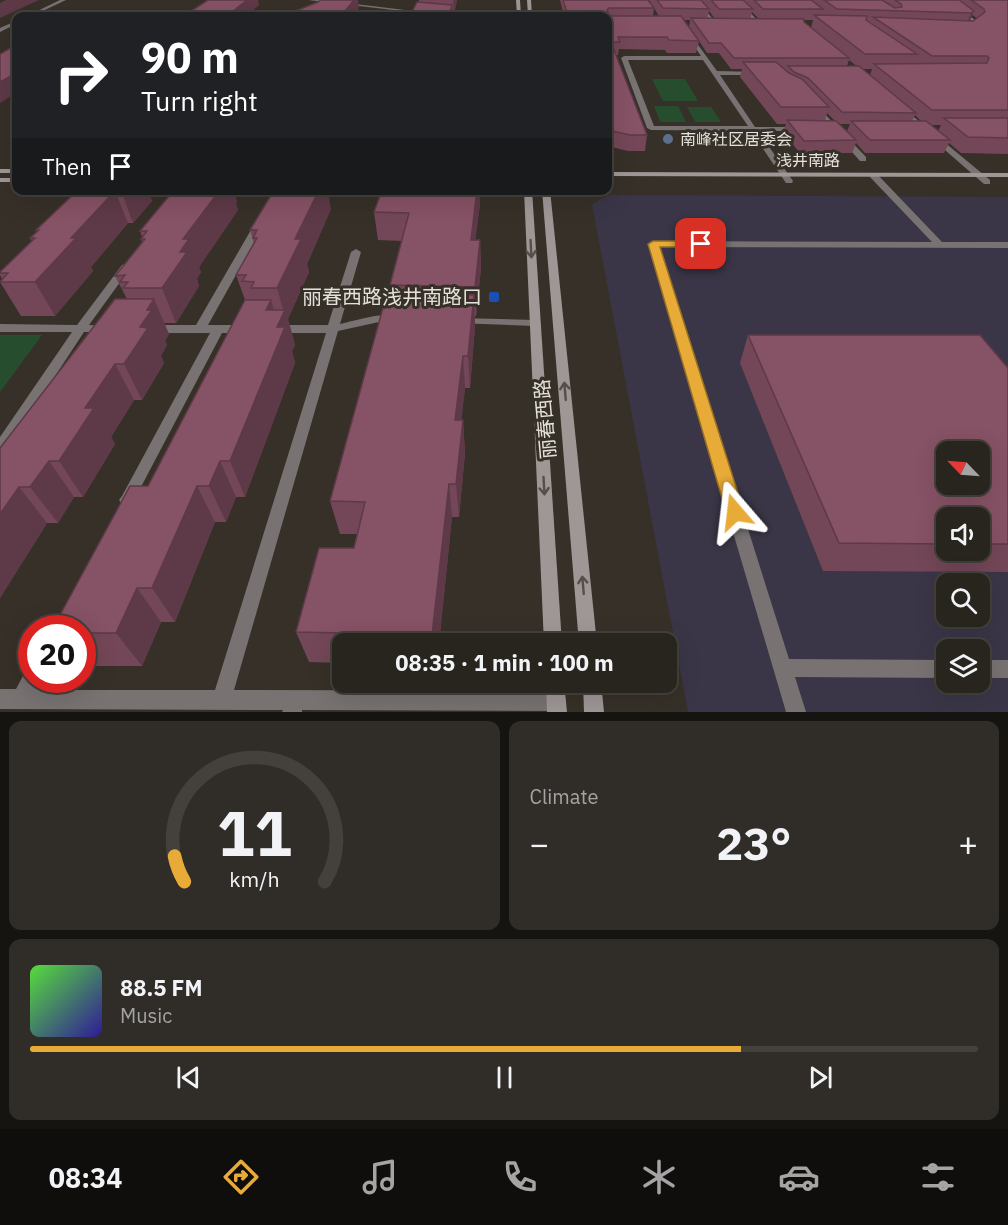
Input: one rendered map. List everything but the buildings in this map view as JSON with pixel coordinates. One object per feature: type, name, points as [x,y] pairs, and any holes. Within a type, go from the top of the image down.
[{"type":"main road","name":"浅井南路","points":[[612,174],[787,178]]},
{"type":"main road","name":"浅井南路","points":[[612,181],[1008,175]]},
{"type":"main road","name":"浅井南路","points":[[876,178],[1008,182]]},
{"type":"main road","name":"丽春西路","points":[[528,195],[552,633]]},
{"type":"main road","name":"丽春西路","points":[[546,195],[587,633]]},
{"type":"main road","points":[[593,693],[594,712]]},
{"type":"street","points":[[38,12],[64,0]]},
{"type":"street","points":[[310,0],[417,12]]},
{"type":"street","points":[[695,0],[716,24]]},
{"type":"street","points":[[735,0],[760,24]]},
{"type":"street","points":[[944,0],[976,22],[968,29],[956,29]]},
{"type":"street","points":[[682,24],[787,178]]},
{"type":"street","points":[[705,24],[727,24]]},
{"type":"street","points":[[749,24],[771,24]]},
{"type":"street","points":[[705,58],[624,58],[651,128],[812,129]]},
{"type":"street","points":[[716,73],[763,73]]},
{"type":"street","points":[[808,99],[863,159]]},
{"type":"street","points":[[891,101],[987,182]]},
{"type":"street","points":[[823,129],[846,129]]},
{"type":"street","points":[[913,129],[936,129]]},
{"type":"street","points":[[876,178],[940,245]]},
{"type":"street","points":[[200,329],[268,208]]},
{"type":"street","points":[[796,712],[653,244],[1008,245]]},
{"type":"street","points":[[222,699],[356,252]]},
{"type":"street","points":[[0,448],[81,328],[135,255]]},
{"type":"street","points":[[140,329],[333,329],[380,319],[412,320]]},
{"type":"street","points":[[445,321],[536,323]]},
{"type":"street","points":[[0,328],[116,329]]},
{"type":"street","points":[[119,515],[218,329]]},
{"type":"street","points":[[782,668],[936,669]]},
{"type":"street","points":[[990,669],[1008,669]]},
{"type":"street","points":[[21,699],[24,693]]},
{"type":"street","points":[[0,699],[83,706],[222,699],[293,705],[556,699]]},
{"type":"shaded area","points":[[609,195],[1008,197],[1008,712],[688,712],[677,654],[677,633],[673,633],[592,204]]},
{"type":"green space","points":[[652,79],[685,79],[698,101],[663,101]]},
{"type":"green space","points":[[654,106],[678,106],[686,122],[660,122]]},
{"type":"green space","points":[[687,107],[711,107],[721,122],[695,122]]},
{"type":"green space","points":[[0,335],[42,335],[0,392]]},
{"type":"place","name":"南峰社区居委会","points":[[668,139]]},
{"type":"place","name":"丽春西路浅井南路口","points":[[494,297]]},
{"type":"route","points":[[701,244],[653,244],[735,512]]}]
